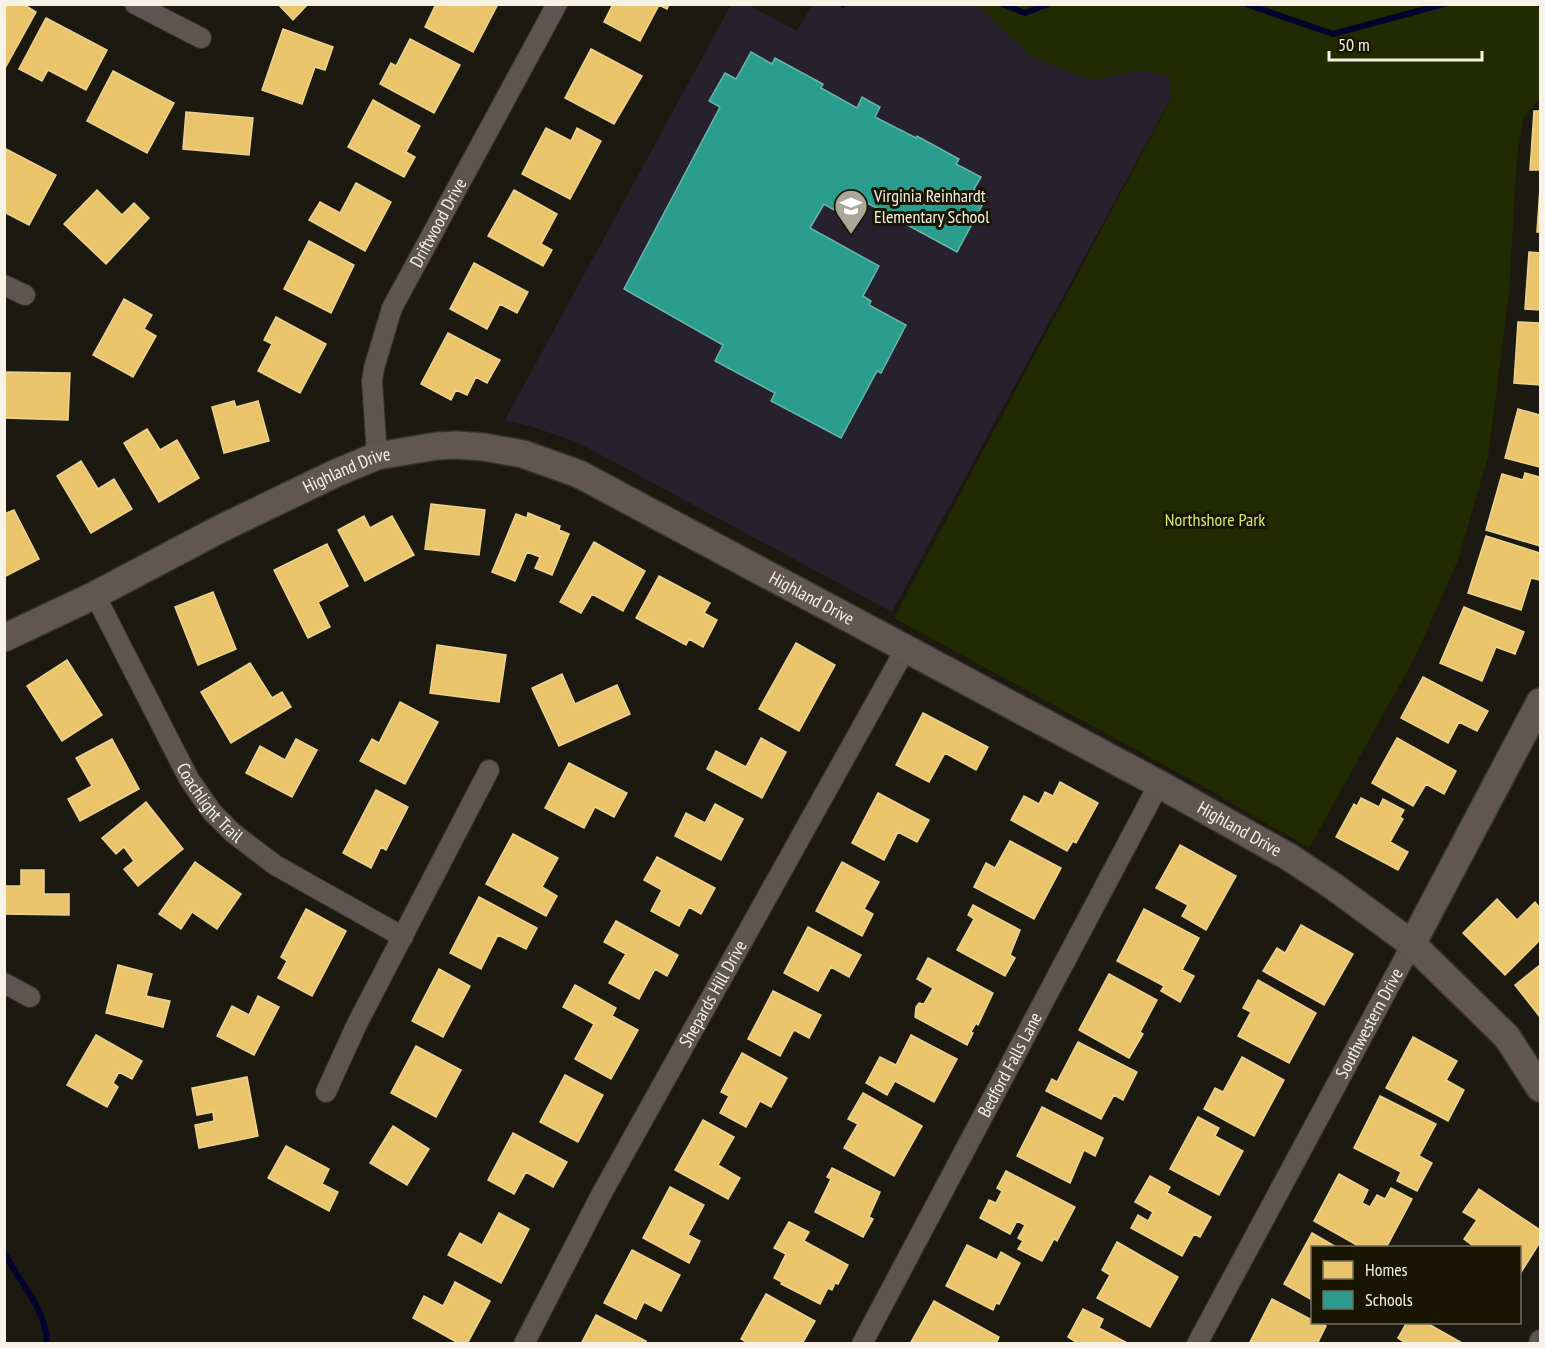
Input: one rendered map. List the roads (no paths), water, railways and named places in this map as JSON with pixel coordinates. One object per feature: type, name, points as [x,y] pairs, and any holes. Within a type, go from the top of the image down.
[{"type":"street","points":[[135,4],[201,38]]},
{"type":"street","name":"Driftwood Drive","points":[[377,456],[372,381],[392,308],[557,4]]},
{"type":"street","points":[[4,285],[26,295]]},
{"type":"street","name":"Highland Drive","points":[[4,638],[95,595],[220,529],[336,473],[377,456],[417,448],[457,445],[505,449],[537,458],[579,474],[1159,784],[1289,857],[1412,944],[1507,1037],[1540,1088]]},
{"type":"street","name":"Coachlight Trail","points":[[95,595],[189,779],[212,812],[233,833],[275,865],[403,937]]},
{"type":"street","name":"Shepards Hill Drive","points":[[524,1344],[602,1193],[906,648]]},
{"type":"street","name":"Southwestern Drive","points":[[1197,1344],[1540,702]]},
{"type":"street","points":[[326,1092],[357,1024],[489,770]]},
{"type":"street","name":"Bedford Falls Lane","points":[[862,1344],[1159,784]]},
{"type":"street","points":[[4,983],[30,997]]},
{"type":"waterway","points":[[1002,4],[1025,13],[1048,4]]},
{"type":"waterway","points":[[1246,4],[1333,34],[1444,4]]},
{"type":"waterway","points":[[4,1252],[37,1307],[46,1331],[47,1344]]},
{"type":"place","name":"Virginia Reinhardt Elementary School","points":[[851,235]]},
{"type":"park label","name":"Northshore Park","points":[[1215,520]]}]
